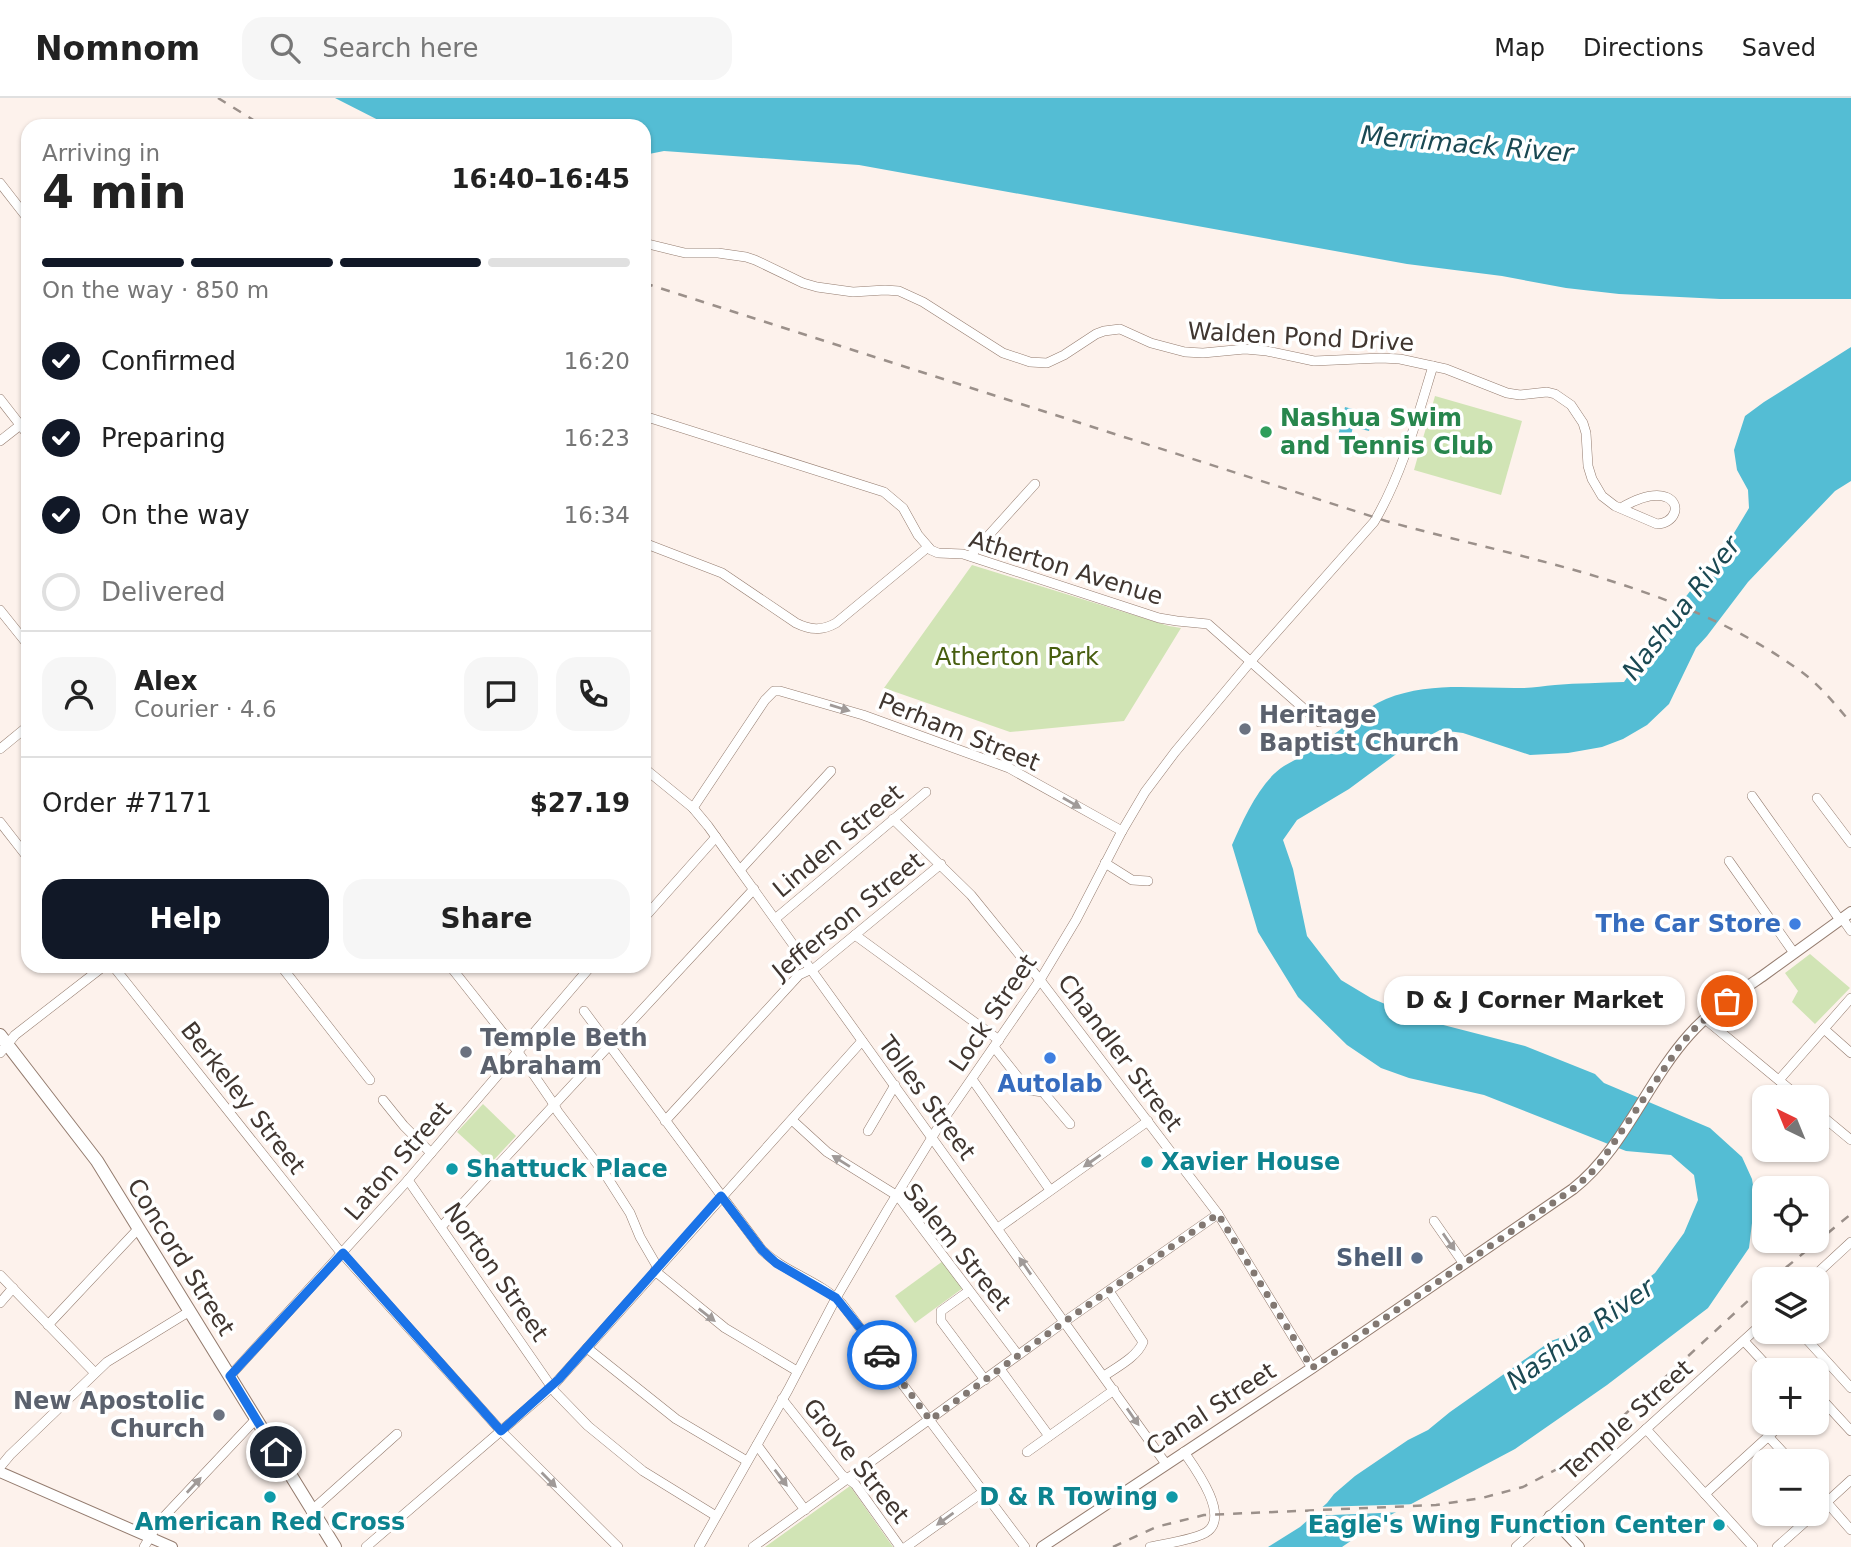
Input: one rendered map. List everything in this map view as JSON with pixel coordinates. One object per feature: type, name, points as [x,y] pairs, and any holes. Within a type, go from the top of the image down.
[{"type":"main road","name":"Concord Street","points":[[2,1044],[86,1145],[335,1547]]},
{"type":"street","points":[[0,183],[21,210]]},
{"type":"street","name":"Walden Pond Drive","points":[[651,245],[685,253],[718,253],[755,260],[817,287],[853,292],[900,291],[923,302],[1003,353],[1030,362],[1047,363],[1055,360],[1096,334],[1114,329],[1127,331],[1151,342],[1185,352],[1245,349],[1314,361],[1400,359],[1433,366],[1507,393],[1520,395],[1548,392],[1571,405],[1583,423],[1588,466],[1597,489],[1608,502],[1621,508],[1657,524],[1670,521],[1674,509],[1668,498],[1658,496],[1635,500],[1621,508]]},
{"type":"street","name":"Lock Street","points":[[699,1547],[896,1195],[1040,979],[1076,920],[1145,792],[1251,661],[1374,522],[1402,460],[1433,366]]},
{"type":"street","points":[[0,399],[21,419]]},
{"type":"street","points":[[651,418],[884,492],[902,508],[928,547],[836,623],[818,629],[796,623],[722,573],[651,546]]},
{"type":"street","points":[[0,441],[21,424]]},
{"type":"street","points":[[970,556],[1035,484]]},
{"type":"street","name":"Atherton Avenue","points":[[928,547],[938,553],[970,556],[1159,618],[1205,622],[1318,722]]},
{"type":"street","points":[[0,610],[21,636]]},
{"type":"street","name":"Perham Street","points":[[693,808],[765,700],[774,691],[863,715],[1017,771],[1122,831]]},
{"type":"street","points":[[0,749],[21,732]]},
{"type":"street","points":[[740,870],[831,771]]},
{"type":"street","name":"Tolles Street","points":[[651,774],[693,808],[716,837],[1166,1464]]},
{"type":"street","name":"Linden Street","points":[[775,919],[926,792]]},
{"type":"street","points":[[1752,796],[1844,917],[1851,931]]},
{"type":"street","points":[[1817,798],[1851,844]]},
{"type":"street","name":"Chandler Street","points":[[893,819],[971,895],[1040,979],[1218,1214],[1312,1368]]},
{"type":"street","points":[[0,822],[21,849]]},
{"type":"street","points":[[651,910],[716,837]]},
{"type":"street","points":[[1729,861],[1794,953]]},
{"type":"street","points":[[1105,863],[1132,880],[1148,881]]},
{"type":"street","name":"Jefferson Street","points":[[665,1121],[799,975],[816,967],[942,864]]},
{"type":"street","points":[[441,1227],[754,889]]},
{"type":"street","name":"Canal Street","points":[[1042,1547],[1312,1368],[1573,1189],[1594,1171],[1605,1157],[1681,1044],[1705,1019],[1844,917]]},
{"type":"street","points":[[855,935],[996,1044],[1028,1090],[1043,1092],[1070,1124]]},
{"type":"street","points":[[2,1044],[95,973]]},
{"type":"street","name":"Berkeley Street","points":[[119,973],[343,1253],[501,1431],[618,1547]]},
{"type":"street","points":[[286,973],[370,1080]]},
{"type":"street","points":[[456,973],[518,1052],[621,1199],[657,1270],[715,1321],[797,1371]]},
{"type":"street","name":"Laton Street","points":[[230,1376],[408,1180],[585,973]]},
{"type":"street","points":[[1779,1080],[1851,998]]},
{"type":"street","points":[[583,1011],[755,1243],[768,1257],[836,1298],[855,1319],[1025,1547]]},
{"type":"street","points":[[1705,1019],[1785,1085]]},
{"type":"street","points":[[1824,1029],[1851,1052]]},
{"type":"street","points":[[366,1547],[552,1387],[862,1041]]},
{"type":"street","points":[[972,1079],[1050,1191]]},
{"type":"street","points":[[868,1131],[895,1085]]},
{"type":"street","points":[[383,1100],[431,1153]]},
{"type":"street","name":"Salem Street","points":[[792,1120],[827,1152],[896,1195],[1018,1355]]},
{"type":"street","points":[[998,1228],[1148,1121]]},
{"type":"street","points":[[1829,1122],[1851,1140]]},
{"type":"street","name":"Norton Street","points":[[408,1180],[552,1387],[588,1426],[643,1471],[716,1516]]},
{"type":"street","points":[[753,1547],[1218,1214]]},
{"type":"street","points":[[1434,1221],[1464,1264]]},
{"type":"street","points":[[48,1325],[139,1228]]},
{"type":"street","points":[[1824,1267],[1851,1242]]},
{"type":"street","points":[[0,1275],[94,1372]]},
{"type":"street","points":[[0,1303],[13,1288]]},
{"type":"street","points":[[969,1291],[941,1311],[941,1321],[985,1380]]},
{"type":"street","points":[[1104,1376],[1135,1353],[1143,1342],[1109,1291]]},
{"type":"street","points":[[0,1467],[94,1372],[115,1356],[190,1311]]},
{"type":"street","name":"Temple Street","points":[[1516,1547],[1752,1333]]},
{"type":"street","points":[[1744,1341],[1760,1358]]},
{"type":"street","points":[[1811,1344],[1851,1388]]},
{"type":"street","points":[[587,1348],[676,1419],[747,1461]]},
{"type":"street","points":[[1000,1369],[1048,1436]]},
{"type":"street","points":[[1027,1452],[1114,1390]]},
{"type":"street","name":"Grove Street","points":[[782,1399],[842,1475],[855,1484],[900,1547]]},
{"type":"street","points":[[1829,1407],[1851,1430]]},
{"type":"street","points":[[147,1542],[159,1522],[256,1419]]},
{"type":"street","points":[[1646,1429],[1753,1547]]},
{"type":"street","points":[[312,1511],[397,1434]]},
{"type":"street","points":[[1704,1494],[1768,1436],[1780,1449]]},
{"type":"street","points":[[757,1445],[805,1510]]},
{"type":"street","points":[[1150,1547],[1202,1534],[1212,1526],[1215,1512],[1213,1502],[1184,1452]]},
{"type":"street","points":[[0,1472],[147,1542],[172,1547]]},
{"type":"street","points":[[1829,1500],[1851,1480]]},
{"type":"street","points":[[906,1547],[984,1492]]},
{"type":"street","points":[[1829,1504],[1851,1530]]},
{"type":"street","points":[[1550,1516],[1579,1547]]},
{"type":"street","points":[[1777,1547],[1800,1526]]},
{"type":"green space","points":[[1435,396],[1522,421],[1501,495],[1414,470]]},
{"type":"green space","name":"Atherton Park","points":[[972,565],[1181,628],[1124,721],[1010,732],[884,688]]},
{"type":"green space","points":[[1810,954],[1850,988],[1815,1024],[1792,1002],[1798,991],[1785,973]]},
{"type":"green space","points":[[483,1104],[516,1136],[491,1163],[457,1132]]},
{"type":"green space","points":[[943,1261],[963,1288],[915,1323],[895,1296]]},
{"type":"green space","points":[[850,1486],[893,1547],[765,1547]]},
{"type":"water","name":"Merrimack River","points":[[335,98],[1851,98],[1851,299],[1720,299],[1619,294],[1566,288],[1502,276],[1407,264],[859,165],[664,151],[651,154],[651,119],[376,119]]},
{"type":"water","name":"Nashua River","points":[[1851,347],[1851,481],[1835,491],[1748,582],[1696,648],[1669,704],[1647,725],[1602,747],[1568,753],[1530,755],[1463,733],[1440,730],[1399,752],[1349,789],[1297,820],[1283,840],[1293,869],[1307,936],[1341,980],[1371,998],[1420,1019],[1525,1046],[1595,1074],[1604,1083],[1710,1128],[1742,1157],[1752,1179],[1749,1248],[1708,1308],[1607,1385],[1515,1449],[1381,1520],[1342,1547],[1268,1547],[1300,1527],[1355,1476],[1408,1440],[1428,1430],[1551,1341],[1579,1331],[1655,1273],[1684,1233],[1698,1200],[1694,1175],[1671,1155],[1626,1151],[1484,1095],[1409,1078],[1381,1068],[1347,1045],[1298,997],[1258,932],[1232,845],[1241,824],[1260,791],[1275,773],[1386,699],[1403,693],[1437,688],[1527,688],[1624,682],[1654,638],[1731,538],[1749,508],[1748,490],[1737,470],[1734,450],[1745,416]]},
{"type":"water","points":[[1345,407],[1368,413],[1369,409],[1374,410],[1369,431],[1353,427],[1350,439],[1338,436]]},
{"type":"pier","points":[[1420,1504],[1405,1512],[1308,1516],[1317,1507]]},
{"type":"railway","points":[[218,98],[252,119]]},
{"type":"railway","points":[[651,285],[1386,521],[1546,562],[1652,595],[1752,640],[1799,670],[1820,688],[1851,723]]},
{"type":"railway","points":[[1787,1267],[1851,1214]]},
{"type":"railway","points":[[1113,1547],[1156,1527],[1204,1515],[1436,1505],[1482,1498],[1523,1487],[1559,1468],[1595,1442],[1752,1297]]},
{"type":"way so far","points":[[882,1355],[930,1420],[1218,1214],[1312,1368],[1584,1180],[1605,1157],[1681,1044],[1696,1027],[1727,1001]]},
{"type":"place","name":"Nashua Swim and Tennis Club","points":[[1266,432]]},
{"type":"place","name":"Heritage Baptist Church","points":[[1245,729]]},
{"type":"place","name":"The Car Store","points":[[1795,924]]},
{"type":"place","name":"D & J Corner Market","points":[[1727,1001]]},
{"type":"place","name":"Temple Beth Abraham","points":[[466,1052]]},
{"type":"place","name":"Autolab","points":[[1050,1058]]},
{"type":"place","name":"Xavier House","points":[[1147,1162]]},
{"type":"place","name":"Shattuck Place","points":[[452,1169]]},
{"type":"place","name":"Shell","points":[[1417,1258]]},
{"type":"place","name":"New Apostolic Church","points":[[219,1415]]},
{"type":"place","name":"American Red Cross","points":[[270,1497]]},
{"type":"place","name":"D & R Towing","points":[[1172,1497]]},
{"type":"place","name":"Eagle's Wing Function Center","points":[[1719,1525]]},
{"type":"route","points":[[276,1452],[230,1376],[343,1253],[501,1431],[559,1379],[721,1196],[768,1257],[832,1294],[882,1355]]}]
